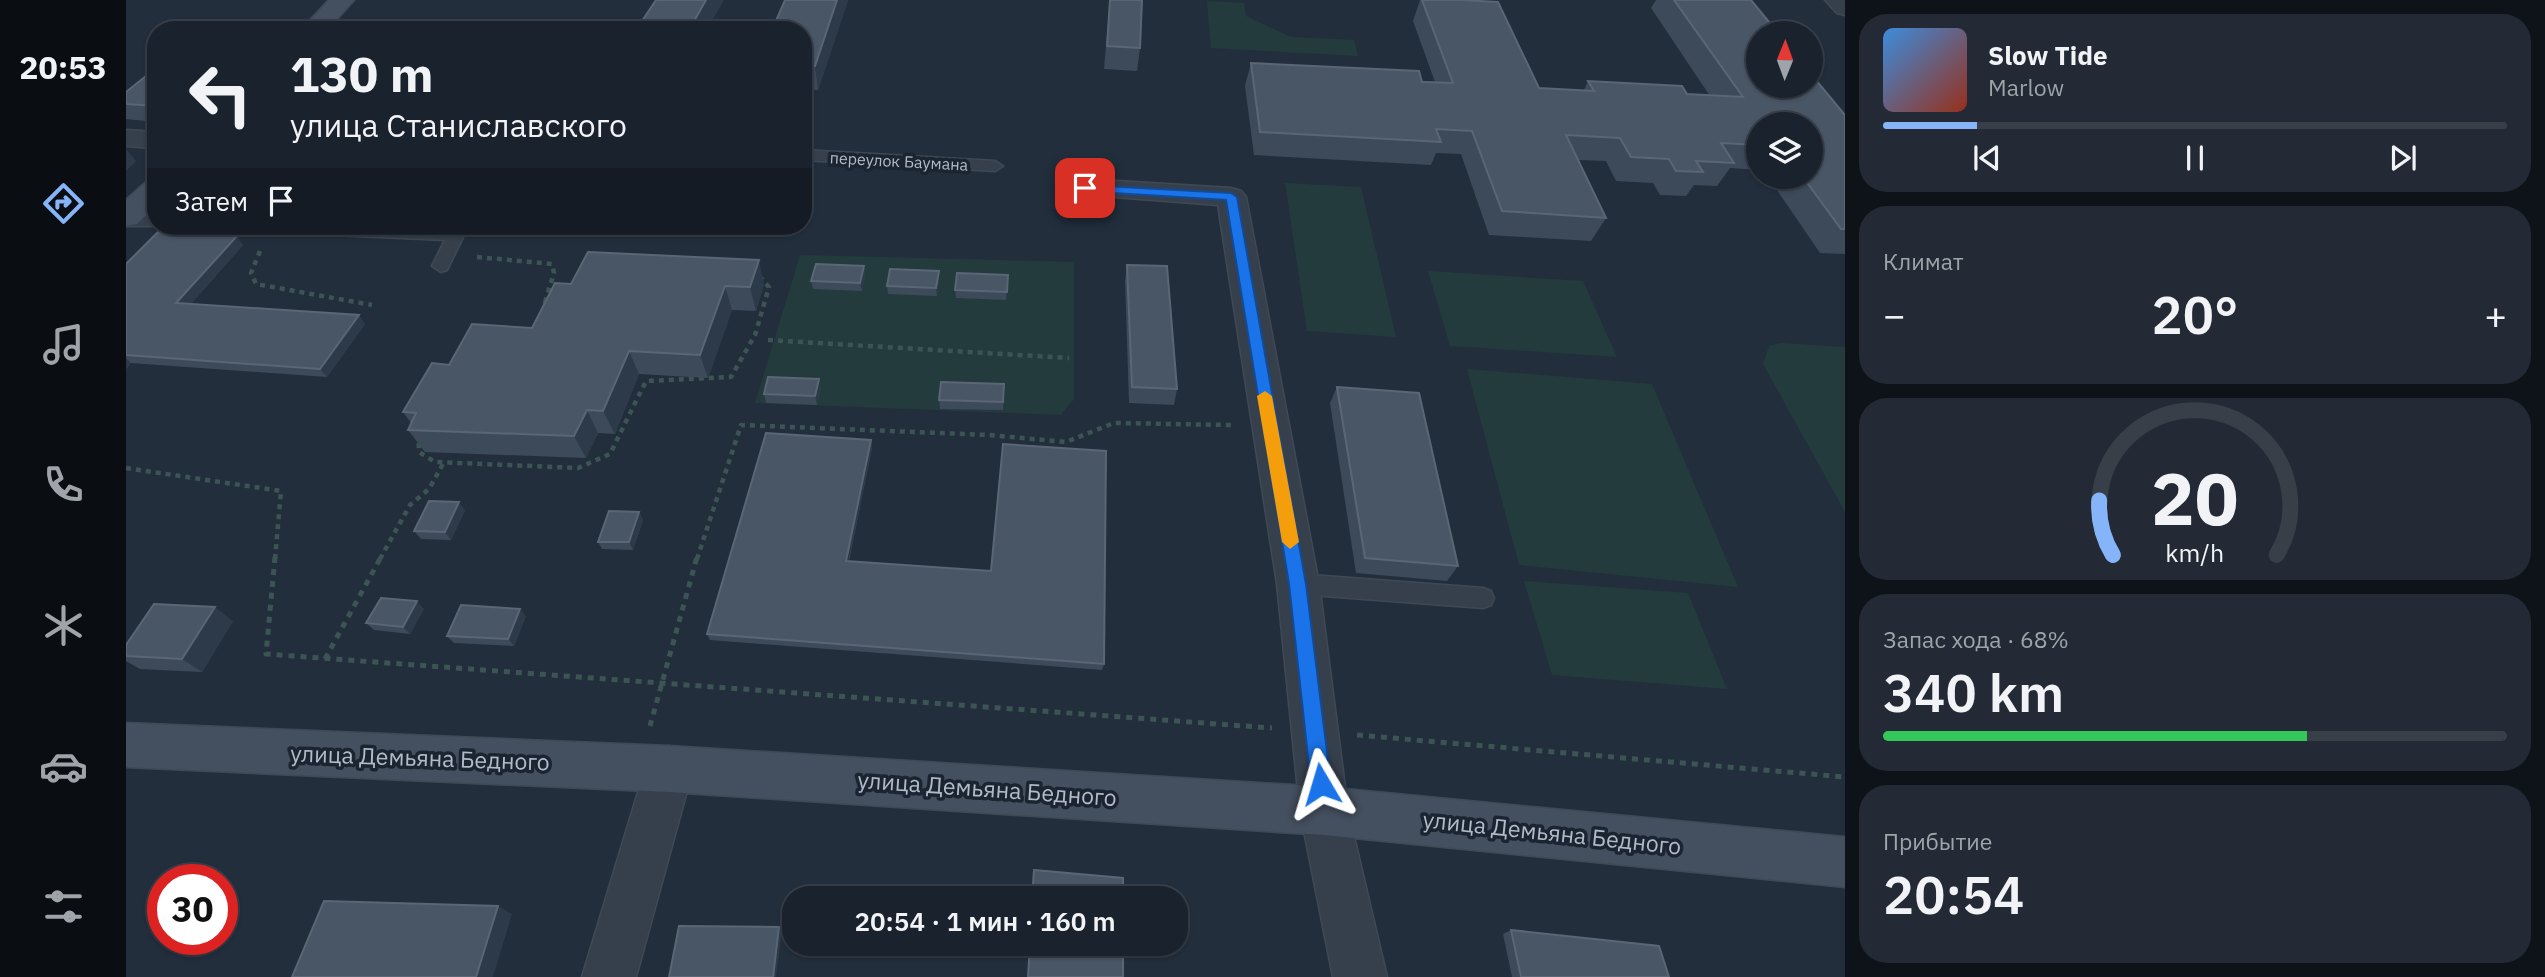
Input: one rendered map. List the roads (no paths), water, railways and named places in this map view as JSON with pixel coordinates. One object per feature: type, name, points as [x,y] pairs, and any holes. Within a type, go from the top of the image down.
[{"type":"street","points":[[322,21],[342,0]]},
{"type":"street","points":[[1837,0],[1845,8]]},
{"type":"street","points":[[126,138],[147,139]]},
{"type":"street","points":[[1085,188],[1231,197],[1298,584],[1324,811],[1360,977]]},
{"type":"street","points":[[126,219],[147,197]]},
{"type":"street","name":"улица Демьяна Бедного","points":[[126,745],[653,768],[1324,811],[1845,862]]},
{"type":"street","points":[[609,977],[653,768]]},
{"type":"lane","name":"переулок Баумана","points":[[812,156],[995,166]]},
{"type":"lane","points":[[126,219],[147,221]]},
{"type":"lane","points":[[443,262],[456,235]]},
{"type":"lane","points":[[1298,584],[1483,598]]}]
